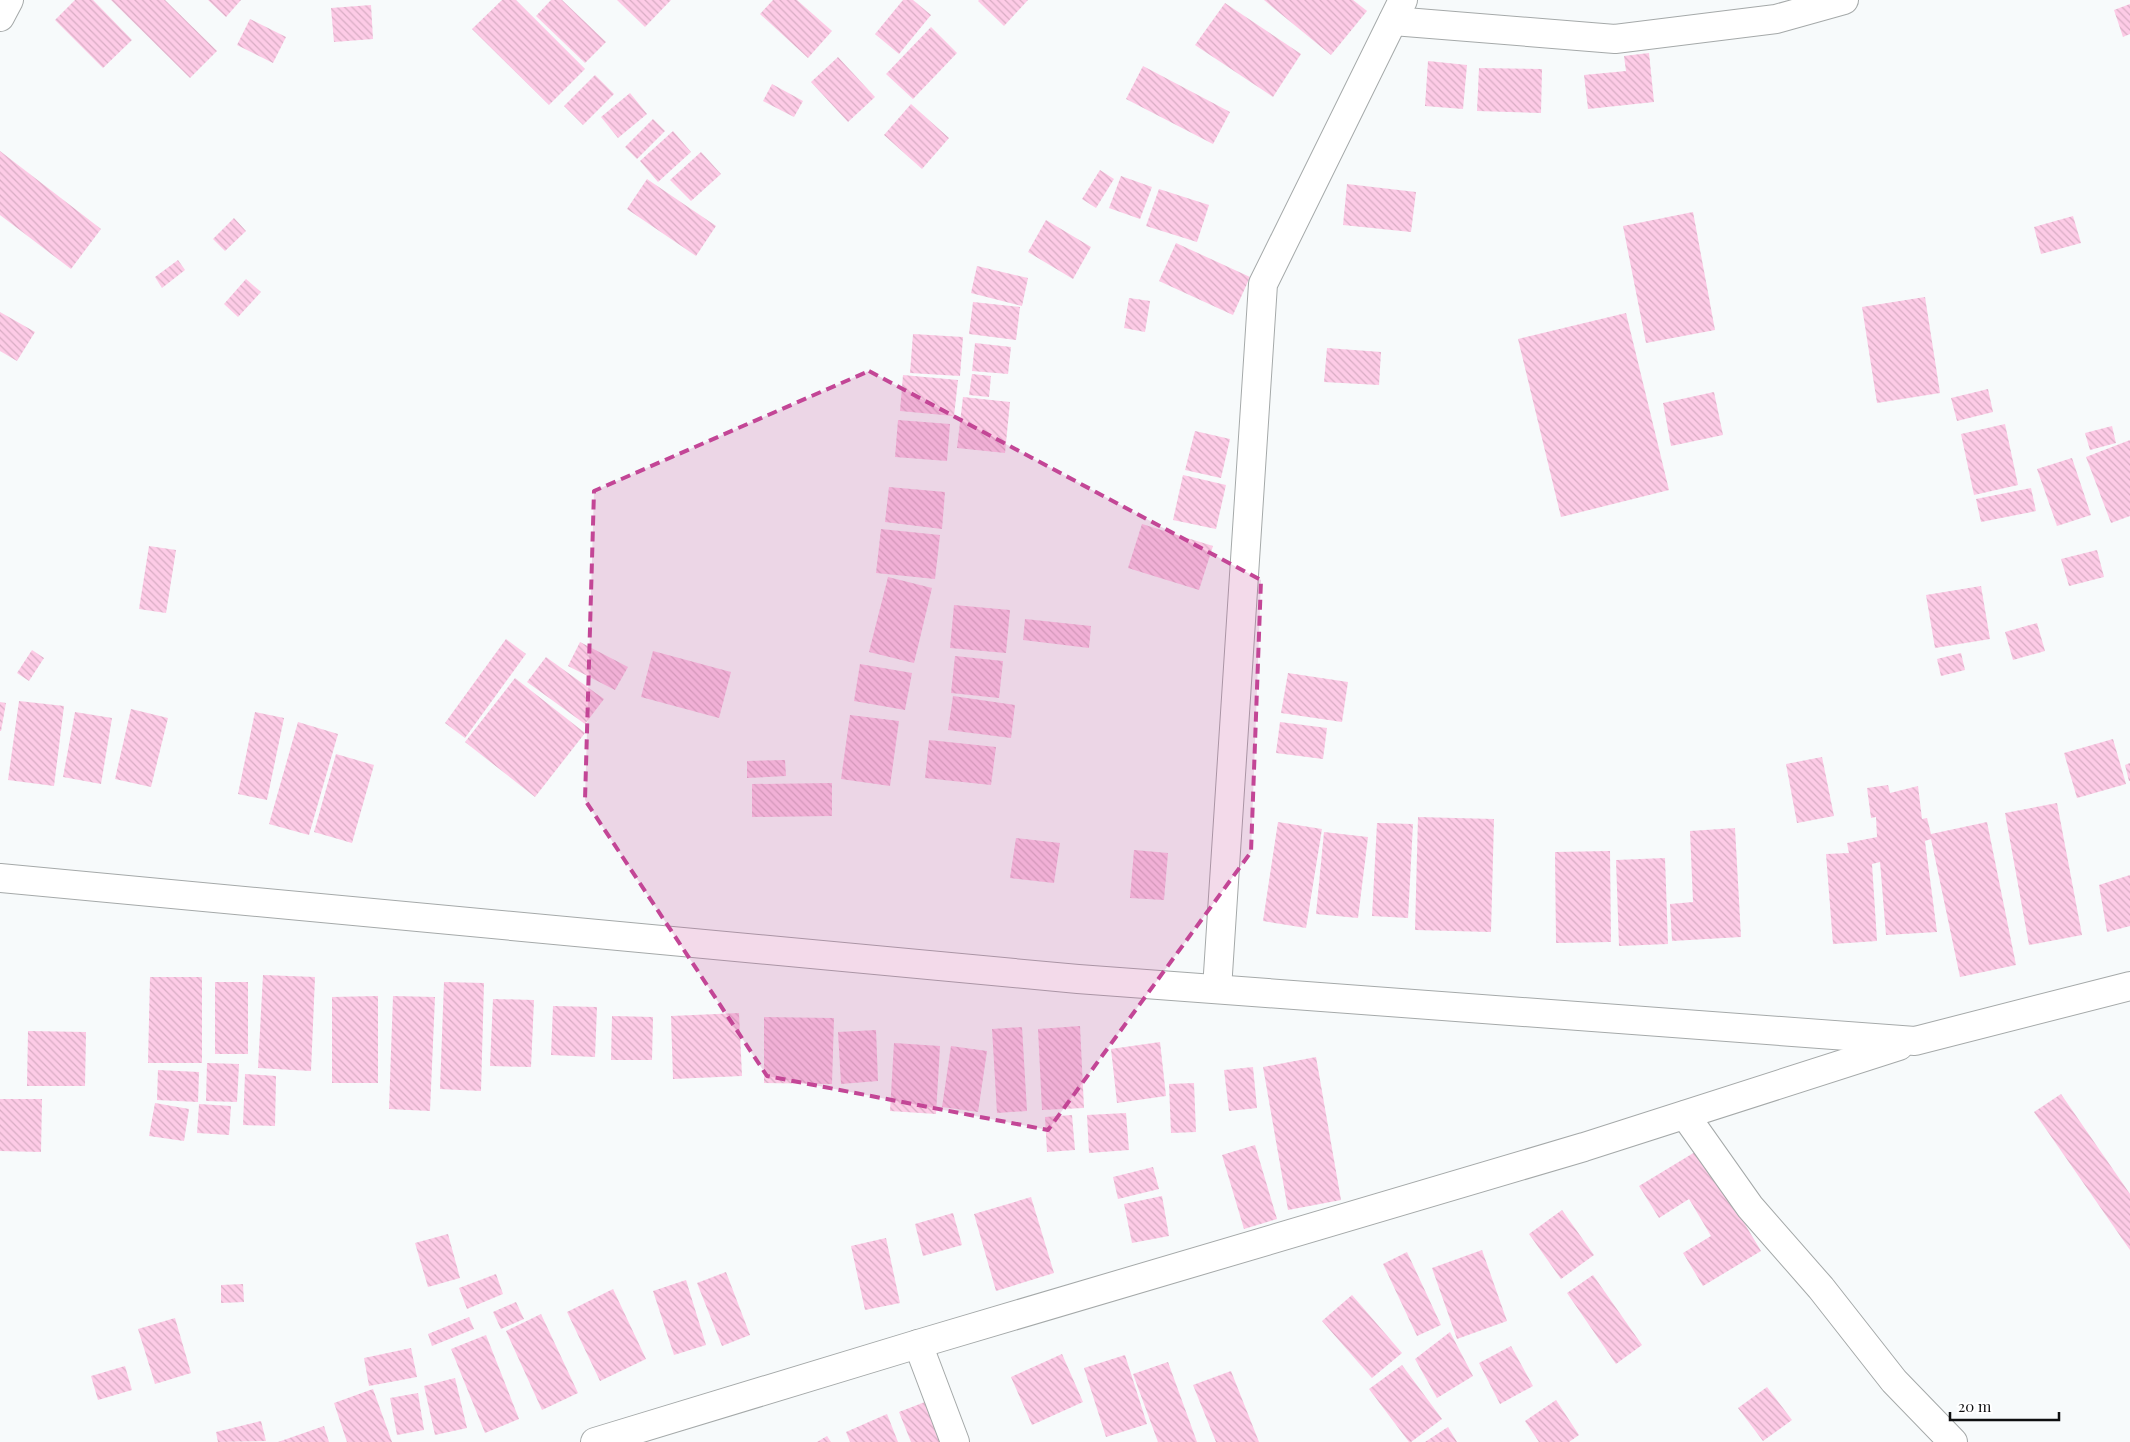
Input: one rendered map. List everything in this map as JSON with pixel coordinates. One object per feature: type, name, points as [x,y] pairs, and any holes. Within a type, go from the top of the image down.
[{"type":"street","points":[[0,17],[9,0]]},
{"type":"street","points":[[1216,989],[1263,284],[1398,11],[1615,39],[1776,19],[1844,0]]},
{"type":"street","points":[[0,878],[1078,979],[1915,1041]]},
{"type":"street","points":[[595,1442],[918,1344],[1574,1150],[1814,1071],[1915,1041],[2130,986]]},
{"type":"street","points":[[1685,1115],[1750,1207],[1821,1288],[1894,1381],[1953,1442]]},
{"type":"street","points":[[918,1344],[955,1442]]},
{"type":"highlighted area","points":[[869,371],[1261,580],[1251,852],[1048,1130],[767,1076],[585,800],[594,491]]},
{"type":"building","points":[[75,0],[93,0],[132,40],[103,68],[55,20]]},
{"type":"building","points":[[111,0],[165,0],[217,51],[190,78]]},
{"type":"building","points":[[208,0],[241,0],[226,17]]},
{"type":"building","points":[[502,0],[516,0],[585,69],[549,105],[472,29]]},
{"type":"building","points":[[551,0],[562,0],[606,42],[585,63],[536,16]]},
{"type":"building","points":[[617,0],[671,0],[645,27]]},
{"type":"building","points":[[773,0],[797,0],[832,31],[808,58],[760,14]]},
{"type":"building","points":[[903,0],[913,0],[931,15],[899,54],[875,34]]},
{"type":"building","points":[[979,0],[1028,0],[1004,26]]},
{"type":"building","points":[[1264,0],[1353,0],[1367,11],[1331,55]]},
{"type":"building","points":[[1225,3],[1301,54],[1273,97],[1195,45]]},
{"type":"building","points":[[2130,4],[2130,34],[2123,37],[2114,10]]},
{"type":"building","points":[[371,5],[373,39],[334,42],[331,8]]},
{"type":"building","points":[[250,19],[286,37],[273,63],[237,45]]},
{"type":"building","points":[[931,27],[957,53],[913,99],[886,74]]},
{"type":"building","points":[[1649,53],[1654,102],[1588,109],[1584,75],[1626,71],[1624,56]]},
{"type":"building","points":[[838,57],[875,97],[848,122],[811,82]]},
{"type":"building","points":[[1428,61],[1467,65],[1463,109],[1425,106]]},
{"type":"building","points":[[1143,66],[1230,112],[1213,144],[1126,99]]},
{"type":"building","points":[[1479,68],[1542,69],[1541,113],[1477,111]]},
{"type":"building","points":[[595,75],[614,94],[583,125],[564,106]]},
{"type":"building","points":[[772,84],[803,101],[794,117],[763,101]]},
{"type":"building","points":[[630,93],[647,114],[618,138],[601,117]]},
{"type":"building","points":[[911,104],[949,138],[922,169],[884,135]]},
{"type":"building","points":[[653,119],[665,131],[637,159],[625,147]]},
{"type":"building","points":[[673,131],[691,152],[658,182],[640,161]]},
{"type":"building","points":[[0,151],[101,229],[71,269],[0,215]]},
{"type":"building","points":[[701,152],[721,174],[691,201],[670,180]]},
{"type":"building","points":[[1100,170],[1114,179],[1096,208],[1082,199]]},
{"type":"building","points":[[1121,176],[1152,187],[1140,219],[1109,208]]},
{"type":"building","points":[[647,179],[716,226],[696,256],[627,209]]},
{"type":"building","points":[[1347,184],[1416,192],[1411,232],[1343,225]]},
{"type":"building","points":[[1159,189],[1209,205],[1197,242],[1146,226]]},
{"type":"building","points":[[1693,212],[1715,330],[1646,343],[1623,226]]},
{"type":"building","points":[[2073,216],[2081,243],[2041,254],[2034,227]]},
{"type":"building","points":[[234,218],[246,231],[225,251],[213,239]]},
{"type":"building","points":[[1046,220],[1091,247],[1073,279],[1028,252]]},
{"type":"building","points":[[1176,243],[1250,277],[1233,315],[1159,281]]},
{"type":"building","points":[[178,260],[185,270],[162,288],[155,277]]},
{"type":"building","points":[[977,266],[1028,278],[1022,306],[971,293]]},
{"type":"building","points":[[246,279],[261,292],[238,317],[224,304]]},
{"type":"building","points":[[1925,297],[1940,393],[1877,403],[1862,307]]},
{"type":"building","points":[[1129,298],[1150,301],[1145,332],[1124,328]]},
{"type":"building","points":[[973,302],[1020,307],[1016,340],[969,334]]},
{"type":"building","points":[[0,312],[35,332],[17,361],[0,351]]},
{"type":"building","points":[[1626,313],[1669,490],[1561,517],[1518,339]]},
{"type":"building","points":[[913,334],[963,337],[960,376],[910,373]]},
{"type":"building","points":[[975,343],[1011,347],[1008,374],[972,371]]},
{"type":"building","points":[[1327,348],[1381,352],[1379,385],[1324,382]]},
{"type":"building","points":[[972,374],[991,376],[989,397],[969,395]]},
{"type":"building","points":[[903,375],[958,380],[954,416],[900,411]]},
{"type":"building","points":[[1988,389],[1993,412],[1957,421],[1951,398]]},
{"type":"building","points":[[1714,392],[1723,435],[1671,446],[1663,403]]},
{"type":"building","points":[[963,397],[1010,402],[1005,453],[957,448]]},
{"type":"building","points":[[898,420],[950,424],[947,461],[895,457]]},
{"type":"building","points":[[2005,424],[2018,485],[1974,495],[1961,434]]},
{"type":"building","points":[[2112,426],[2116,443],[2090,450],[2085,433]]},
{"type":"building","points":[[1195,431],[1230,439],[1221,478],[1185,470]]},
{"type":"building","points":[[2130,440],[2130,516],[2111,523],[2086,457]]},
{"type":"building","points":[[2072,458],[2091,515],[2057,526],[2037,469]]},
{"type":"building","points":[[1183,475],[1226,485],[1216,529],[1173,520]]},
{"type":"building","points":[[889,487],[945,492],[942,529],[885,522]]},
{"type":"building","points":[[2031,488],[2036,511],[1981,522],[1976,499]]},
{"type":"building","points":[[1142,524],[1213,546],[1199,590],[1128,568]]},
{"type":"building","points":[[881,529],[940,535],[935,579],[876,573]]},
{"type":"building","points":[[149,546],[176,550],[166,613],[139,609]]},
{"type":"building","points":[[2097,550],[2104,577],[2069,586],[2061,559]]},
{"type":"building","points":[[888,577],[932,588],[914,663],[869,652]]},
{"type":"building","points":[[1981,586],[1990,639],[1935,648],[1926,595]]},
{"type":"building","points":[[954,605],[1010,610],[1006,653],[950,648]]},
{"type":"building","points":[[1025,619],[1091,626],[1089,648],[1023,640]]},
{"type":"building","points":[[2037,623],[2045,651],[2013,660],[2005,632]]},
{"type":"building","points":[[506,639],[526,654],[465,738],[445,723]]},
{"type":"building","points":[[580,642],[628,667],[615,690],[568,666]]},
{"type":"building","points":[[32,650],[44,658],[29,681],[17,673]]},
{"type":"building","points":[[653,651],[731,672],[719,718],[641,697]]},
{"type":"building","points":[[1961,653],[1965,670],[1941,676],[1937,659]]},
{"type":"building","points":[[955,656],[1003,661],[999,698],[951,693]]},
{"type":"building","points":[[546,657],[604,699],[585,724],[527,682]]},
{"type":"building","points":[[860,664],[912,673],[905,710],[854,701]]},
{"type":"building","points":[[1288,673],[1348,682],[1342,722],[1281,713]]},
{"type":"building","points":[[515,678],[585,733],[535,797],[465,742]]},
{"type":"building","points":[[953,696],[1015,705],[1011,738],[948,730]]},
{"type":"building","points":[[19,701],[64,706],[54,786],[8,780]]},
{"type":"building","points":[[0,702],[6,703],[1,731],[0,731]]},
{"type":"building","points":[[131,709],[168,718],[151,787],[115,779]]},
{"type":"building","points":[[75,712],[112,718],[101,784],[63,777]]},
{"type":"building","points":[[255,712],[284,718],[267,800],[238,794]]},
{"type":"building","points":[[850,715],[899,721],[890,786],[841,779]]},
{"type":"building","points":[[298,722],[338,734],[309,835],[269,824]]},
{"type":"building","points":[[1280,722],[1327,728],[1323,759],[1276,753]]},
{"type":"building","points":[[2113,739],[2126,784],[2077,798],[2064,753]]},
{"type":"building","points":[[929,740],[996,747],[991,785],[925,778]]},
{"type":"building","points":[[336,754],[374,765],[352,843],[314,832]]},
{"type":"building","points":[[1822,757],[1834,816],[1797,823],[1786,764]]},
{"type":"building","points":[[785,760],[786,776],[747,778],[747,761]]},
{"type":"building","points":[[2130,763],[2130,781],[2129,781],[2125,765]]},
{"type":"building","points":[[832,783],[832,816],[752,817],[752,784]]},
{"type":"building","points":[[1888,785],[1890,793],[1918,786],[1922,819],[1927,818],[1931,834],[1987,822],[2016,965],[1960,977],[1931,839],[1925,841],[1937,932],[1886,935],[1880,862],[1872,864],[1877,941],[1833,944],[1826,854],[1849,853],[1847,843],[1877,837],[1876,817],[1871,818],[1867,788]]},
{"type":"building","points":[[2057,803],[2082,935],[2029,945],[2005,813]]},
{"type":"building","points":[[1418,817],[1494,819],[1491,932],[1415,930]]},
{"type":"building","points":[[1278,822],[1322,829],[1306,928],[1263,921]]},
{"type":"building","points":[[1377,823],[1413,824],[1408,918],[1372,916]]},
{"type":"building","points":[[1735,828],[1741,937],[1672,941],[1670,904],[1693,902],[1690,831]]},
{"type":"building","points":[[1324,832],[1368,837],[1358,918],[1316,914]]},
{"type":"building","points":[[1016,838],[1060,843],[1054,883],[1010,878]]},
{"type":"building","points":[[1134,850],[1168,853],[1164,900],[1130,898]]},
{"type":"building","points":[[1610,851],[1611,942],[1556,943],[1555,852]]},
{"type":"building","points":[[1665,858],[1668,944],[1619,946],[1616,860]]},
{"type":"building","points":[[2130,875],[2130,926],[2107,932],[2099,885]]},
{"type":"building","points":[[263,975],[315,977],[311,1071],[258,1068]]},
{"type":"building","points":[[150,977],[202,977],[202,1063],[148,1063]]},
{"type":"building","points":[[215,982],[248,982],[248,1054],[215,1054]]},
{"type":"building","points":[[444,982],[484,983],[481,1091],[440,1089]]},
{"type":"building","points":[[378,996],[378,1083],[332,1083],[332,997]]},
{"type":"building","points":[[393,996],[435,997],[430,1111],[389,1109]]},
{"type":"building","points":[[493,999],[534,1000],[531,1067],[490,1066]]},
{"type":"building","points":[[553,1006],[597,1007],[595,1057],[551,1055]]},
{"type":"building","points":[[739,1013],[742,1076],[673,1079],[671,1016]]},
{"type":"building","points":[[612,1016],[653,1017],[652,1060],[611,1060]]},
{"type":"building","points":[[764,1017],[834,1018],[832,1084],[764,1083]]},
{"type":"building","points":[[1080,1026],[1084,1108],[1042,1110],[1038,1029]]},
{"type":"building","points":[[1022,1027],[1027,1111],[997,1113],[992,1029]]},
{"type":"building","points":[[876,1030],[878,1081],[841,1084],[838,1032]]},
{"type":"building","points":[[28,1031],[86,1032],[85,1086],[27,1086]]},
{"type":"building","points":[[1160,1042],[1166,1096],[1117,1103],[1111,1049]]},
{"type":"building","points":[[894,1043],[940,1046],[936,1114],[890,1111]]},
{"type":"building","points":[[951,1046],[987,1051],[978,1112],[942,1107]]},
{"type":"building","points":[[1316,1057],[1341,1200],[1288,1210],[1263,1067]]},
{"type":"building","points":[[207,1063],[239,1064],[237,1102],[206,1101]]},
{"type":"building","points":[[1253,1067],[1257,1108],[1229,1111],[1224,1070]]},
{"type":"building","points":[[158,1070],[199,1072],[198,1102],[157,1100]]},
{"type":"building","points":[[245,1074],[276,1076],[275,1126],[243,1125]]},
{"type":"building","points":[[1194,1083],[1196,1132],[1171,1133],[1169,1084]]},
{"type":"building","points":[[2061,1094],[2130,1194],[2130,1250],[2034,1112]]},
{"type":"building","points":[[0,1099],[42,1099],[41,1152],[0,1151]]},
{"type":"building","points":[[155,1103],[189,1109],[184,1141],[149,1136]]},
{"type":"building","points":[[199,1104],[231,1106],[229,1135],[197,1133]]},
{"type":"building","points":[[1126,1113],[1129,1150],[1089,1153],[1087,1115]]},
{"type":"building","points":[[1072,1115],[1075,1150],[1047,1152],[1045,1117]]},
{"type":"building","points":[[1255,1145],[1277,1219],[1244,1229],[1222,1155]]},
{"type":"building","points":[[1700,1149],[1761,1251],[1703,1286],[1683,1253],[1711,1236],[1689,1199],[1659,1218],[1639,1186]]},
{"type":"building","points":[[1153,1167],[1159,1189],[1118,1199],[1113,1177]]},
{"type":"building","points":[[1162,1196],[1169,1236],[1132,1243],[1124,1204]]},
{"type":"building","points":[[1031,1197],[1054,1273],[996,1291],[974,1214]]},
{"type":"building","points":[[1562,1210],[1594,1255],[1561,1279],[1529,1234]]},
{"type":"building","points":[[953,1213],[962,1245],[923,1256],[915,1224]]},
{"type":"building","points":[[448,1234],[460,1278],[428,1287],[415,1243]]},
{"type":"building","points":[[886,1238],[900,1303],[865,1310],[851,1246]]},
{"type":"building","points":[[1482,1250],[1507,1321],[1457,1339],[1432,1268]]},
{"type":"building","points":[[1407,1252],[1441,1325],[1417,1336],[1383,1264]]},
{"type":"building","points":[[726,1272],[750,1335],[722,1346],[697,1283]]},
{"type":"building","points":[[496,1274],[503,1294],[467,1309],[459,1288]]},
{"type":"building","points":[[1593,1275],[1642,1345],[1616,1364],[1567,1293]]},
{"type":"building","points":[[686,1280],[706,1345],[674,1355],[653,1291]]},
{"type":"building","points":[[243,1284],[244,1302],[221,1303],[221,1285]]},
{"type":"building","points":[[613,1289],[646,1359],[600,1381],[567,1312]]},
{"type":"building","points":[[1352,1295],[1402,1353],[1372,1378],[1322,1321]]},
{"type":"building","points":[[516,1302],[524,1319],[501,1329],[493,1312]]},
{"type":"building","points":[[541,1314],[578,1393],[542,1410],[506,1331]]},
{"type":"building","points":[[469,1317],[474,1329],[432,1346],[428,1334]]},
{"type":"building","points":[[175,1318],[191,1373],[155,1384],[138,1329]]},
{"type":"building","points":[[1450,1332],[1473,1376],[1437,1398],[1415,1359]]},
{"type":"building","points":[[486,1335],[519,1419],[485,1433],[451,1349]]},
{"type":"building","points":[[1511,1346],[1533,1386],[1500,1404],[1479,1363]]},
{"type":"building","points":[[411,1348],[417,1377],[369,1386],[364,1358]]},
{"type":"building","points":[[1062,1354],[1083,1402],[1032,1425],[1011,1377]]},
{"type":"building","points":[[1125,1355],[1147,1424],[1106,1437],[1084,1368]]},
{"type":"building","points":[[1168,1362],[1197,1442],[1158,1442],[1133,1374]]},
{"type":"building","points":[[1402,1365],[1442,1419],[1411,1442],[1409,1442],[1369,1389]]},
{"type":"building","points":[[125,1366],[132,1390],[98,1400],[91,1376]]},
{"type":"building","points":[[1231,1371],[1259,1442],[1216,1442],[1193,1385]]},
{"type":"building","points":[[455,1378],[467,1428],[435,1435],[424,1386]]},
{"type":"building","points":[[1767,1387],[1792,1420],[1763,1441],[1738,1408]]},
{"type":"building","points":[[373,1389],[392,1442],[347,1442],[334,1403]]},
{"type":"building","points":[[418,1393],[424,1430],[397,1435],[390,1398]]},
{"type":"building","points":[[930,1400],[946,1442],[911,1442],[899,1412]]},
{"type":"building","points":[[1556,1400],[1579,1435],[1569,1442],[1539,1442],[1525,1421]]},
{"type":"building","points":[[887,1414],[898,1442],[850,1442],[846,1432]]},
{"type":"building","points":[[261,1421],[266,1441],[218,1442],[216,1432]]},
{"type":"building","points":[[324,1426],[329,1442],[278,1442]]},
{"type":"building","points":[[1448,1427],[1457,1442],[1425,1442]]},
{"type":"building","points":[[827,1436],[831,1442],[817,1442]]}]
